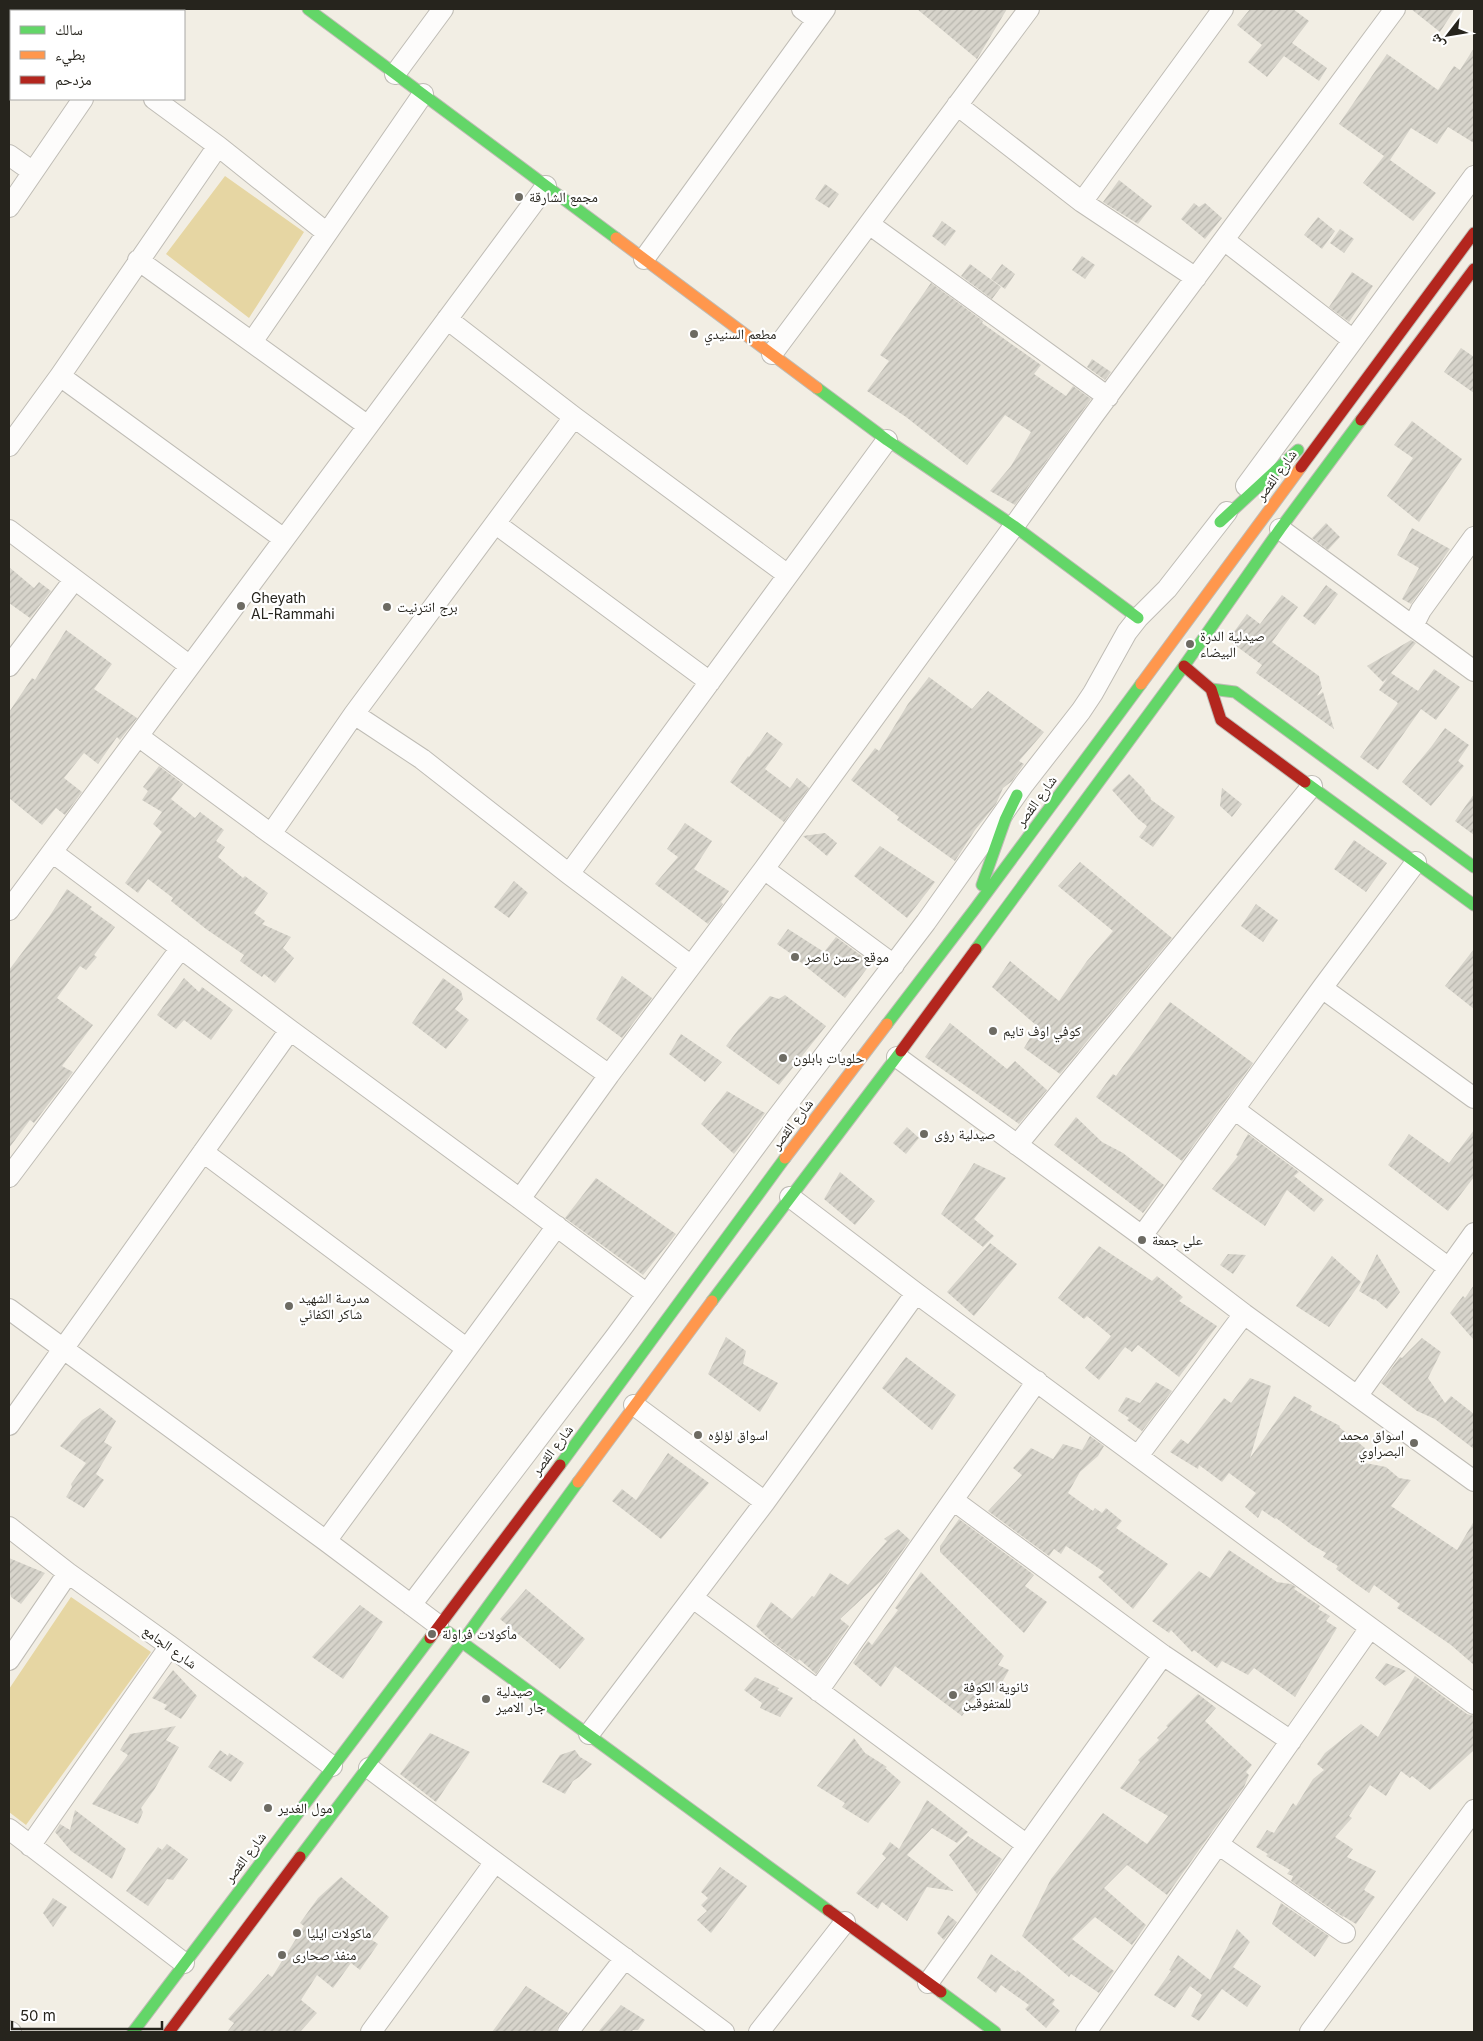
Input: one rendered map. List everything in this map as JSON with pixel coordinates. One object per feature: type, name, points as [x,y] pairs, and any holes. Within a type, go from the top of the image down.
[{"type":"street","points":[[308,9],[887,440],[1014,526],[1138,618]]},
{"type":"street","points":[[395,74],[444,9]]},
{"type":"street","points":[[772,354],[1029,9]]},
{"type":"street","points":[[1082,202],[1223,9]]},
{"type":"street","points":[[520,1199],[609,1075],[764,869],[1108,397],[1395,9]]},
{"type":"street","points":[[644,259],[815,12]]},
{"type":"street","points":[[252,342],[423,94]]},
{"type":"street","points":[[9,207],[82,100]]},
{"type":"street","points":[[155,100],[218,146],[327,233]]},
{"type":"street","points":[[957,105],[1082,202],[1196,278]]},
{"type":"street","points":[[9,446],[60,376],[218,146]]},
{"type":"street","points":[[9,155],[33,172]]},
{"type":"street","points":[[411,1605],[894,964],[1085,705],[1114,653],[1138,618],[1167,589],[1220,522],[1474,176]]},
{"type":"street","points":[[9,910],[546,186]]},
{"type":"street","points":[[868,224],[1108,397]]},
{"type":"street","name":"شارع القصر","points":[[133,2032],[618,1388],[795,1144],[974,910],[1474,233]]},
{"type":"street","points":[[1224,240],[1353,340]]},
{"type":"street","points":[[138,260],[368,426]]},
{"type":"street","points":[[169,2032],[369,1768],[634,1405],[867,1098],[1184,666],[1280,529],[1474,269]]},
{"type":"street","points":[[447,319],[574,417],[788,575]]},
{"type":"street","points":[[60,376],[284,539]]},
{"type":"street","points":[[1220,522],[1344,409]]},
{"type":"street","points":[[271,834],[354,714],[574,417]]},
{"type":"street","points":[[569,874],[887,440]]},
{"type":"street","points":[[496,524],[710,682]]},
{"type":"street","points":[[1280,529],[1474,672]]},
{"type":"street","points":[[9,530],[190,666]]},
{"type":"street","points":[[1413,626],[1421,610],[1474,537]]},
{"type":"street","points":[[9,666],[74,580]]},
{"type":"street","points":[[1184,666],[1210,689],[1221,720],[1474,905]]},
{"type":"street","points":[[1210,689],[1235,692],[1474,867]]},
{"type":"street","points":[[354,714],[422,759],[569,874],[690,965]]},
{"type":"street","points":[[138,736],[271,834],[609,1075]]},
{"type":"street","points":[[1017,1145],[1312,786]]},
{"type":"street","points":[[974,910],[1005,820],[1017,795]]},
{"type":"street","points":[[52,852],[646,1294]]},
{"type":"street","points":[[1142,1236],[1416,862]]},
{"type":"street","points":[[764,869],[894,964]]},
{"type":"street","points":[[9,1177],[181,948]]},
{"type":"street","points":[[1322,988],[1474,1098]]},
{"type":"street","points":[[9,1425],[290,1030]]},
{"type":"street","points":[[897,1057],[1142,1236],[1244,1314],[1473,1477]]},
{"type":"street","points":[[844,1079],[844,1088],[850,1095],[867,1098]]},
{"type":"street","points":[[1234,1109],[1449,1268]]},
{"type":"street","points":[[795,1144],[802,1142],[812,1145],[819,1161]]},
{"type":"street","points":[[203,1152],[466,1348]]},
{"type":"street","points":[[790,1197],[1474,1704]]},
{"type":"street","points":[[326,1541],[557,1226]]},
{"type":"street","points":[[1358,1395],[1474,1233]]},
{"type":"street","points":[[589,1734],[765,1502],[916,1292]]},
{"type":"street","points":[[9,1309],[995,2032]]},
{"type":"street","points":[[1138,1456],[1244,1314]]},
{"type":"street","points":[[818,1691],[1037,1381]]},
{"type":"street","points":[[634,1405],[765,1502]]},
{"type":"street","points":[[953,1500],[1163,1655],[1290,1741]]},
{"type":"street","name":"شارع الجامع","points":[[9,1527],[68,1573],[332,1766]]},
{"type":"street","points":[[9,1660],[68,1573]]},
{"type":"street","points":[[693,1598],[1027,1845]]},
{"type":"street","points":[[1086,2032],[1370,1628]]},
{"type":"street","points":[[30,1846],[170,1646]]},
{"type":"street","points":[[928,1983],[1163,1655]]},
{"type":"street","points":[[369,1768],[724,2032]]},
{"type":"street","points":[[1310,2032],[1474,1810]]},
{"type":"street","points":[[9,1829],[184,1963]]},
{"type":"street","points":[[1218,1844],[1344,1934]]},
{"type":"street","points":[[372,2032],[495,1862]]},
{"type":"street","points":[[760,2032],[845,1922]]},
{"type":"street","points":[[568,2032],[624,1958]]},
{"type":"shaded area","points":[[225,176],[304,232],[249,318],[166,254]]},
{"type":"shaded area","points":[[71,1597],[151,1652],[26,1825],[9,1812],[9,1689]]},
{"type":"building","points":[[917,9],[1007,9],[977,59]]},
{"type":"building","points":[[1250,9],[1293,9],[1309,21],[1292,43],[1327,68],[1319,81],[1284,56],[1267,77],[1248,62],[1262,45],[1237,25]]},
{"type":"building","points":[[1411,9],[1455,9],[1440,32]]},
{"type":"building","points":[[1474,48],[1474,143],[1448,127],[1437,144],[1411,128],[1390,160],[1436,193],[1413,221],[1363,183],[1384,156],[1339,124],[1387,54],[1438,90],[1454,66],[1460,70]]},
{"type":"building","points":[[1119,180],[1152,206],[1138,224],[1103,202]]},
{"type":"building","points":[[825,184],[839,194],[829,208],[815,199]]},
{"type":"building","points":[[1194,203],[1199,207],[1205,203],[1222,218],[1205,239],[1181,219]]},
{"type":"building","points":[[1318,217],[1335,231],[1322,249],[1304,235]]},
{"type":"building","points":[[942,221],[956,231],[945,246],[932,236]]},
{"type":"building","points":[[1340,229],[1354,239],[1344,253],[1330,243]]},
{"type":"building","points":[[1082,256],[1095,265],[1085,279],[1072,270]]},
{"type":"building","points":[[970,264],[1001,287],[992,299],[961,276]]},
{"type":"building","points":[[1002,264],[1015,274],[1005,289],[991,279]]},
{"type":"building","points":[[1352,272],[1373,286],[1349,322],[1329,307]]},
{"type":"building","points":[[931,283],[983,321],[982,323],[1041,365],[1034,374],[1066,396],[1073,386],[1091,399],[1015,505],[990,491],[1011,466],[1031,432],[1005,415],[967,465],[906,417],[867,391],[889,361],[880,355]]},
{"type":"building","points":[[1461,348],[1474,357],[1474,393],[1444,372]]},
{"type":"building","points":[[1092,359],[1111,372],[1105,380],[1087,367]]},
{"type":"building","points":[[1412,421],[1462,459],[1419,522],[1387,496],[1413,458],[1394,445]]},
{"type":"building","points":[[1326,523],[1340,537],[1328,550],[1312,538]]},
{"type":"building","points":[[1412,528],[1450,549],[1411,604],[1402,599],[1419,568],[1397,555]]},
{"type":"building","points":[[9,567],[34,588],[39,582],[51,591],[30,618],[9,603]]},
{"type":"building","points":[[1326,585],[1338,594],[1315,625],[1303,616]]},
{"type":"building","points":[[1282,595],[1298,607],[1272,642],[1319,676],[1322,688],[1317,696],[1323,692],[1334,729],[1256,673],[1262,665],[1228,640],[1247,614],[1260,624]]},
{"type":"building","points":[[66,630],[112,664],[94,689],[137,718],[120,740],[117,737],[98,764],[84,753],[64,778],[82,792],[65,815],[56,808],[42,825],[9,798],[9,712],[32,678],[35,680]]},
{"type":"building","points":[[1411,640],[1416,643],[1391,673],[1418,691],[1434,669],[1460,687],[1436,720],[1421,709],[1378,770],[1360,757],[1398,703],[1379,690],[1388,677],[1383,682],[1367,666]]},
{"type":"building","points":[[929,677],[972,709],[988,691],[1044,732],[1019,761],[1024,764],[1012,781],[1003,788],[996,804],[975,830],[955,861],[897,820],[899,817],[851,780],[875,748],[879,751],[908,704]]},
{"type":"building","points":[[1445,728],[1469,745],[1458,761],[1464,766],[1431,806],[1402,782]]},
{"type":"building","points":[[767,732],[783,744],[765,769],[790,788],[797,778],[809,788],[784,822],[730,782]]},
{"type":"building","points":[[159,766],[183,784],[171,799],[195,818],[200,812],[224,830],[216,841],[225,847],[218,857],[243,878],[245,876],[268,893],[254,913],[265,921],[262,924],[291,937],[283,948],[294,958],[275,983],[264,974],[262,977],[240,961],[244,955],[206,929],[171,901],[173,898],[148,879],[138,893],[125,883],[162,832],[153,824],[162,812],[142,800],[148,791],[143,787]]},
{"type":"building","points":[[1129,774],[1145,790],[1150,799],[1175,817],[1153,847],[1139,837],[1147,826],[1138,819],[1112,790]]},
{"type":"building","points":[[1222,788],[1242,804],[1232,817],[1220,806]]},
{"type":"building","points":[[1474,794],[1474,835],[1455,821]]},
{"type":"building","points":[[685,823],[712,841],[694,869],[729,891],[721,902],[723,904],[708,924],[655,884],[678,857],[667,849]]},
{"type":"building","points":[[825,833],[837,843],[827,856],[803,836]]},
{"type":"building","points":[[1354,840],[1387,863],[1366,892],[1334,869]]},
{"type":"building","points":[[880,846],[935,882],[907,918],[854,876]]},
{"type":"building","points":[[1080,862],[1172,938],[1060,1074],[1024,1048],[1037,1026],[992,987],[1010,961],[1059,1001],[1087,961],[1113,931],[1058,886]]},
{"type":"building","points":[[514,881],[528,893],[509,918],[494,907]]},
{"type":"building","points":[[67,889],[115,927],[94,955],[97,957],[86,970],[80,966],[57,998],[93,1025],[62,1066],[73,1072],[34,1123],[30,1120],[9,1148],[9,970],[49,917]]},
{"type":"building","points":[[1256,904],[1278,920],[1263,942],[1241,926]]},
{"type":"building","points":[[788,929],[824,952],[836,937],[871,963],[845,998],[800,960],[777,944]]},
{"type":"building","points":[[1474,949],[1474,1009],[1445,986]]},
{"type":"building","points":[[622,976],[652,998],[622,1038],[596,1019]]},
{"type":"building","points":[[184,978],[199,992],[202,987],[233,1010],[211,1040],[184,1020],[176,1029],[157,1015]]},
{"type":"building","points":[[443,978],[461,991],[463,999],[455,1009],[469,1020],[446,1049],[412,1023]]},
{"type":"building","points":[[785,995],[826,1026],[779,1085],[726,1046],[738,1030],[770,996],[779,999]]},
{"type":"building","points":[[1170,1002],[1253,1063],[1182,1161],[1096,1097],[1113,1074],[1116,1076]]},
{"type":"building","points":[[950,1023],[1007,1069],[1015,1061],[1047,1090],[1019,1124],[925,1057]]},
{"type":"building","points":[[681,1034],[722,1062],[705,1082],[669,1054]]},
{"type":"building","points":[[727,1091],[765,1113],[734,1154],[701,1124]]},
{"type":"building","points":[[1076,1117],[1102,1142],[1123,1153],[1164,1185],[1143,1213],[1054,1145]]},
{"type":"building","points":[[907,1127],[919,1138],[906,1154],[893,1143]]},
{"type":"building","points":[[1474,1130],[1474,1177],[1448,1211],[1388,1165],[1409,1134],[1449,1163]]},
{"type":"building","points":[[1248,1134],[1299,1172],[1294,1176],[1324,1200],[1314,1212],[1287,1190],[1265,1226],[1212,1189],[1238,1156],[1236,1155]]},
{"type":"building","points":[[974,1163],[1006,1178],[974,1219],[994,1236],[983,1247],[941,1214]]},
{"type":"building","points":[[840,1172],[875,1201],[855,1225],[824,1199]]},
{"type":"building","points":[[596,1178],[676,1234],[643,1275],[565,1218]]},
{"type":"building","points":[[990,1243],[1017,1264],[974,1316],[947,1292]]},
{"type":"building","points":[[1099,1246],[1152,1281],[1157,1276],[1183,1297],[1179,1301],[1217,1326],[1179,1377],[1138,1345],[1132,1352],[1125,1347],[1099,1380],[1085,1368],[1111,1336],[1087,1316],[1084,1319],[1058,1298]]},
{"type":"building","points":[[1228,1254],[1246,1255],[1233,1274],[1220,1265]]},
{"type":"building","points":[[1377,1254],[1400,1292],[1387,1309],[1375,1299],[1359,1291]]},
{"type":"building","points":[[1332,1256],[1361,1282],[1329,1327],[1296,1306]]},
{"type":"building","points":[[1474,1285],[1474,1340],[1450,1313],[1463,1296],[1465,1298]]},
{"type":"building","points":[[726,1337],[746,1351],[743,1364],[778,1383],[760,1412],[708,1374]]},
{"type":"building","points":[[1422,1338],[1441,1352],[1428,1378],[1445,1403],[1451,1396],[1474,1414],[1474,1449],[1435,1419],[1417,1411],[1381,1383],[1400,1357],[1402,1358]]},
{"type":"building","points":[[906,1357],[956,1395],[932,1430],[882,1388]]},
{"type":"building","points":[[1250,1378],[1271,1386],[1250,1458],[1294,1396],[1312,1406],[1310,1410],[1340,1426],[1365,1448],[1355,1461],[1386,1467],[1399,1478],[1411,1480],[1391,1506],[1457,1550],[1474,1521],[1474,1665],[1451,1645],[1397,1608],[1400,1604],[1374,1585],[1369,1593],[1356,1584],[1336,1569],[1338,1566],[1323,1557],[1326,1553],[1276,1518],[1262,1510],[1258,1518],[1245,1507],[1256,1493],[1229,1473],[1222,1482],[1199,1465],[1198,1469],[1170,1452],[1181,1439],[1188,1444],[1224,1398],[1231,1403]]},
{"type":"building","points":[[1156,1382],[1172,1391],[1142,1431],[1127,1420],[1129,1418],[1118,1411],[1126,1397],[1140,1403]]},
{"type":"building","points":[[100,1408],[116,1421],[104,1442],[112,1447],[96,1474],[104,1480],[84,1508],[66,1497],[72,1487],[71,1484],[86,1463],[60,1446],[82,1420]]},
{"type":"building","points":[[1090,1436],[1104,1446],[1098,1456],[1080,1472],[1068,1493],[1093,1511],[1095,1508],[1102,1513],[1106,1508],[1122,1521],[1116,1528],[1168,1564],[1133,1609],[1098,1577],[1104,1572],[1066,1546],[1061,1554],[1054,1549],[1049,1556],[988,1511],[1022,1475],[1013,1468],[1031,1448],[1053,1459],[1063,1444],[1082,1450]]},
{"type":"building","points":[[668,1453],[709,1483],[661,1539],[612,1501],[622,1489],[636,1500]]},
{"type":"building","points":[[959,1519],[1034,1575],[1025,1586],[1047,1602],[1024,1633],[940,1552],[940,1546]]},
{"type":"building","points":[[898,1529],[910,1540],[882,1580],[840,1619],[849,1626],[816,1674],[799,1659],[798,1661],[771,1641],[756,1626],[771,1602],[792,1619],[812,1596],[814,1597],[830,1573],[848,1585],[887,1541],[884,1539]]},
{"type":"building","points":[[1229,1550],[1277,1582],[1291,1584],[1296,1587],[1294,1589],[1320,1606],[1318,1609],[1330,1616],[1326,1621],[1337,1628],[1295,1697],[1254,1668],[1248,1675],[1222,1661],[1217,1668],[1194,1650],[1192,1652],[1171,1630],[1169,1633],[1152,1621],[1199,1571],[1210,1578]]},
{"type":"building","points":[[9,1558],[45,1573],[21,1604],[11,1597]]},
{"type":"building","points":[[921,1572],[1004,1656],[998,1665],[1009,1670],[996,1693],[983,1687],[962,1716],[895,1666],[881,1687],[853,1663],[868,1641],[872,1645],[898,1610],[895,1608]]},
{"type":"building","points":[[526,1589],[585,1639],[560,1669],[500,1619]]},
{"type":"building","points":[[360,1605],[383,1622],[343,1679],[312,1657]]},
{"type":"building","points":[[1386,1663],[1406,1671],[1385,1686],[1375,1678]]},
{"type":"building","points":[[173,1670],[197,1696],[181,1719],[164,1709],[167,1705],[152,1698]]},
{"type":"building","points":[[1415,1676],[1467,1714],[1474,1716],[1474,1750],[1430,1790],[1412,1776],[1410,1778],[1401,1771],[1386,1796],[1370,1785],[1349,1816],[1352,1818],[1335,1837],[1353,1849],[1347,1857],[1376,1871],[1364,1890],[1375,1897],[1356,1924],[1291,1881],[1293,1876],[1287,1874],[1290,1870],[1266,1856],[1268,1854],[1256,1847],[1267,1830],[1274,1833],[1293,1803],[1296,1806],[1313,1779],[1324,1770],[1317,1764],[1325,1753],[1361,1724],[1378,1737]]},
{"type":"building","points":[[755,1677],[779,1688],[777,1690],[793,1698],[780,1717],[760,1708],[762,1703],[744,1690]]},
{"type":"building","points":[[1198,1694],[1216,1708],[1205,1721],[1252,1765],[1246,1772],[1249,1775],[1244,1787],[1167,1895],[1127,1865],[1104,1888],[1146,1925],[1132,1945],[1095,1917],[1072,1939],[1114,1971],[1099,1993],[1071,1974],[1069,1977],[1022,1936],[1051,1879],[1103,1813],[1147,1844],[1168,1816],[1120,1788],[1140,1762],[1138,1760],[1159,1740],[1157,1738],[1168,1727],[1166,1726]]},
{"type":"building","points":[[176,1726],[166,1740],[179,1747],[154,1790],[141,1808],[143,1812],[138,1824],[92,1804],[128,1755],[120,1750],[130,1734]]},
{"type":"building","points":[[430,1733],[470,1752],[436,1802],[400,1774]]},
{"type":"building","points":[[854,1738],[865,1753],[887,1767],[885,1768],[901,1782],[868,1823],[842,1807],[845,1803],[817,1786]]},
{"type":"building","points":[[220,1750],[228,1756],[229,1753],[244,1763],[231,1782],[208,1767]]},
{"type":"building","points":[[575,1750],[580,1757],[592,1764],[573,1781],[565,1794],[542,1782],[560,1755]]},
{"type":"building","points":[[927,1800],[968,1832],[957,1843],[932,1828],[907,1855],[954,1891],[927,1887],[907,1921],[882,1902],[878,1909],[856,1893],[886,1858],[882,1854],[890,1842],[899,1849]]},
{"type":"building","points":[[75,1810],[126,1849],[112,1879],[71,1851],[55,1832],[60,1824],[70,1830]]},
{"type":"building","points":[[968,1836],[1002,1859],[977,1894],[949,1855]]},
{"type":"building","points":[[167,1844],[188,1859],[173,1880],[167,1879],[148,1906],[126,1891],[158,1847],[162,1850]]},
{"type":"building","points":[[720,1867],[747,1886],[711,1933],[697,1920],[707,1911],[701,1905],[708,1898],[701,1892]]},
{"type":"building","points":[[341,1877],[389,1917],[372,1940],[378,1944],[360,1970],[351,1963],[333,1988],[317,1975],[301,2000],[317,2013],[300,2032],[227,2032],[234,2023],[228,2019],[268,1974],[272,1977],[304,1926],[300,1923],[318,1898]]},
{"type":"building","points":[[53,1898],[67,1907],[53,1927],[43,1913]]},
{"type":"building","points":[[1281,1903],[1329,1936],[1315,1957],[1272,1924]]},
{"type":"building","points":[[948,1915],[957,1922],[944,1940],[937,1933]]},
{"type":"building","points":[[1237,1929],[1250,1942],[1233,1967],[1261,1986],[1247,2007],[1222,1989],[1199,2021],[1191,2016],[1202,1995],[1190,1986],[1175,2008],[1154,1995],[1171,1971],[1169,1970],[1178,1955],[1210,1980]]},
{"type":"building","points":[[991,1954],[1016,1972],[1017,1970],[1055,2000],[1052,2004],[1060,2011],[1046,2028],[1025,2009],[1029,2005],[1001,1985],[996,1993],[977,1978]]},
{"type":"building","points":[[526,1986],[568,2013],[556,2032],[492,2032]]},
{"type":"building","points":[[621,2005],[645,2020],[638,2030],[631,2032],[598,2032]]},
{"type":"traffic: fast","points":[[308,9],[616,238]]},
{"type":"traffic: fast","points":[[817,388],[887,440],[1014,526],[1138,618]]},
{"type":"traffic: fast","points":[[976,949],[1184,666],[1280,529],[1361,420]]},
{"type":"traffic: fast","points":[[1220,522],[1298,450]]},
{"type":"traffic: fast","points":[[887,1024],[1141,684]]},
{"type":"traffic: fast","points":[[1211,689],[1235,692],[1474,867]]},
{"type":"traffic: fast","points":[[1305,782],[1474,905]]},
{"type":"traffic: fast","points":[[982,885],[1005,820],[1017,795]]},
{"type":"traffic: fast","points":[[712,1301],[901,1051]]},
{"type":"traffic: fast","points":[[560,1465],[785,1158]]},
{"type":"traffic: fast","points":[[300,1857],[462,1642],[578,1482]]},
{"type":"traffic: fast","points":[[448,1632],[828,1910]]},
{"type":"traffic: fast","points":[[133,2032],[430,1638]]},
{"type":"traffic: fast","points":[[941,1992],[995,2032]]},
{"type":"traffic: slow","points":[[616,238],[817,388]]},
{"type":"traffic: slow","points":[[1141,684],[1301,467]]},
{"type":"traffic: slow","points":[[785,1158],[887,1024]]},
{"type":"traffic: slow","points":[[578,1482],[712,1301]]},
{"type":"traffic: jam","points":[[1301,467],[1474,233]]},
{"type":"traffic: jam","points":[[1361,420],[1474,269]]},
{"type":"traffic: jam","points":[[1184,666],[1211,689],[1221,720],[1305,782]]},
{"type":"traffic: jam","points":[[901,1051],[976,949]]},
{"type":"traffic: jam","points":[[430,1638],[560,1465]]},
{"type":"traffic: jam","points":[[169,2032],[300,1857]]},
{"type":"traffic: jam","points":[[828,1910],[941,1992]]},
{"type":"place","name":"مجمع الشارقة","points":[[519,197]]},
{"type":"place","name":"مطعم السنيدي","points":[[694,334]]},
{"type":"place","name":"Gheyath AL-Rammahi","points":[[241,606]]},
{"type":"place","name":"برج انترنيت","points":[[387,607]]},
{"type":"place","name":"صيدلية الدرة البيضاء","points":[[1190,644]]},
{"type":"place","name":"موقع حسن ناصر","points":[[795,957]]},
{"type":"place","name":"كوفي اوف تايم","points":[[993,1031]]},
{"type":"place","name":"حلويات بابلون","points":[[783,1058]]},
{"type":"place","name":"صيدلية رؤى","points":[[924,1134]]},
{"type":"place","name":"علي جمعة","points":[[1142,1240]]},
{"type":"place","name":"مدرسة الشهيد شاكر الكفائي","points":[[289,1306]]},
{"type":"place","name":"اسواق لؤلؤه","points":[[698,1435]]},
{"type":"place","name":"اسواق محمد البصراوي","points":[[1414,1443]]},
{"type":"place","name":"مأكولات فراولة","points":[[432,1634]]},
{"type":"place","name":"ثانوية الكوفة للمتفوقين","points":[[953,1695]]},
{"type":"place","name":"صيدلية جار الامير","points":[[486,1699]]},
{"type":"place","name":"مول الغدير","points":[[268,1808]]},
{"type":"place","name":"ماكولات ايليا","points":[[297,1933]]},
{"type":"place","name":"منفذ صحارى","points":[[282,1955]]}]
